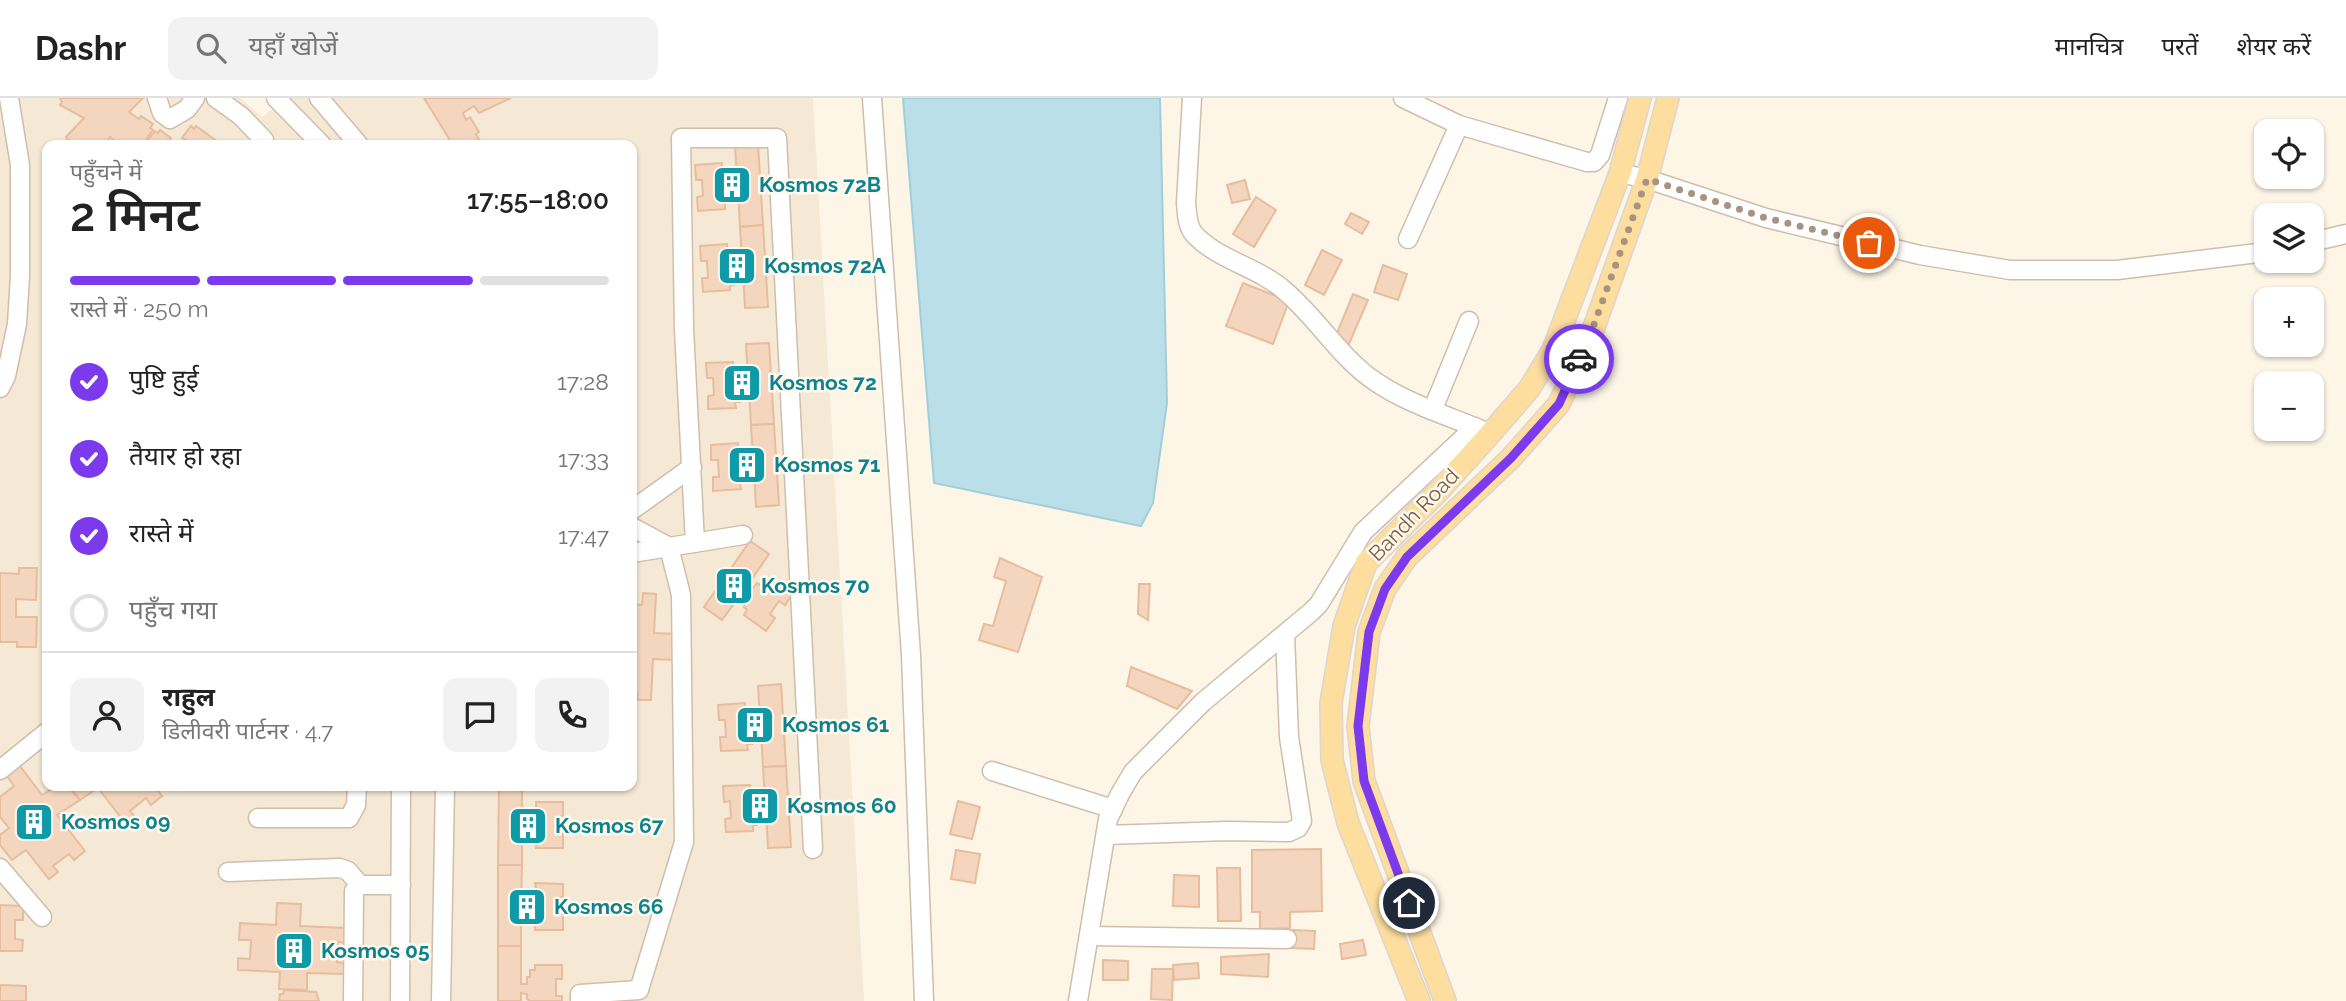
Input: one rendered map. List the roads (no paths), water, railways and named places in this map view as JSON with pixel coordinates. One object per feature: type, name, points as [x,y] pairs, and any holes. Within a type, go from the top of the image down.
[{"type":"main road","name":"Bandh Road","points":[[1419,1001],[1348,823],[1332,760],[1331,704],[1344,626],[1366,563],[1437,493],[1483,431],[1530,389],[1553,350],[1620,173],[1640,98]]},
{"type":"main road","name":"Bandh Road","points":[[1445,1001],[1364,781],[1358,726],[1369,632],[1385,589],[1407,557],[1511,458],[1559,404],[1592,330],[1647,179],[1668,98]]},
{"type":"main road","points":[[1530,389],[1559,404]]},
{"type":"street","points":[[0,388],[6,376],[17,324],[20,276],[20,165],[9,98]]},
{"type":"street","points":[[157,98],[156,104],[170,119],[187,109],[195,98]]},
{"type":"street","points":[[216,98],[241,116],[264,140]]},
{"type":"street","points":[[276,98],[317,140]]},
{"type":"street","points":[[319,98],[355,140]]},
{"type":"street","points":[[872,98],[911,655],[924,1001]]},
{"type":"street","points":[[1079,1001],[1106,835],[1113,809],[1133,772],[1203,702],[1320,604],[1350,551],[1374,519],[1483,431],[1377,383],[1355,366],[1286,291],[1271,279],[1214,248],[1194,233],[1188,220],[1186,203],[1192,98]]},
{"type":"street","points":[[1403,98],[1459,125],[1573,159],[1594,162],[1600,155],[1618,98]]},
{"type":"street","points":[[1408,239],[1459,125]]},
{"type":"street","points":[[695,542],[684,329],[681,138],[777,138],[813,849]]},
{"type":"street","points":[[1620,173],[1647,179],[1766,218],[1920,256],[2010,270],[2117,270],[2254,253]]},
{"type":"street","points":[[2324,239],[2346,234]]},
{"type":"street","points":[[1433,409],[1469,321]]},
{"type":"street","points":[[637,506],[692,467]]},
{"type":"street","points":[[580,1001],[580,994],[639,990],[684,842],[681,595],[669,547],[637,530]]},
{"type":"street","points":[[637,552],[743,535]]},
{"type":"street","points":[[1106,835],[1289,832],[1298,828],[1303,821],[1289,737],[1285,634]]},
{"type":"street","points":[[0,770],[42,736]]},
{"type":"street","points":[[992,771],[1113,809]]},
{"type":"street","points":[[258,818],[349,818],[356,806],[357,791]]},
{"type":"street","points":[[400,1001],[401,791]]},
{"type":"street","points":[[441,1001],[445,791]]},
{"type":"street","points":[[228,872],[340,867],[348,871],[360,886]]},
{"type":"street","points":[[0,868],[42,917]]},
{"type":"street","points":[[353,1001],[354,891],[360,886],[401,885]]},
{"type":"street","points":[[1089,936],[1287,939]]},
{"type":"water","points":[[903,98],[1160,98],[1167,403],[1153,503],[1141,526],[934,483]]},
{"type":"place","name":"Kosmos 72B","points":[[732,185]]},
{"type":"place","name":"Kosmos 72A","points":[[737,266]]},
{"type":"place","name":"Kosmos 72","points":[[742,383]]},
{"type":"place","name":"Kosmos 71","points":[[747,465]]},
{"type":"place","name":"Kosmos 70","points":[[734,586]]},
{"type":"place","name":"Kosmos 61","points":[[755,725]]},
{"type":"place","name":"Kosmos 60","points":[[760,806]]},
{"type":"place","name":"Kosmos 09","points":[[34,822]]},
{"type":"place","name":"Kosmos 67","points":[[528,826]]},
{"type":"place","name":"Kosmos 66","points":[[527,907]]},
{"type":"place","name":"Kosmos 05","points":[[294,951]]}]
